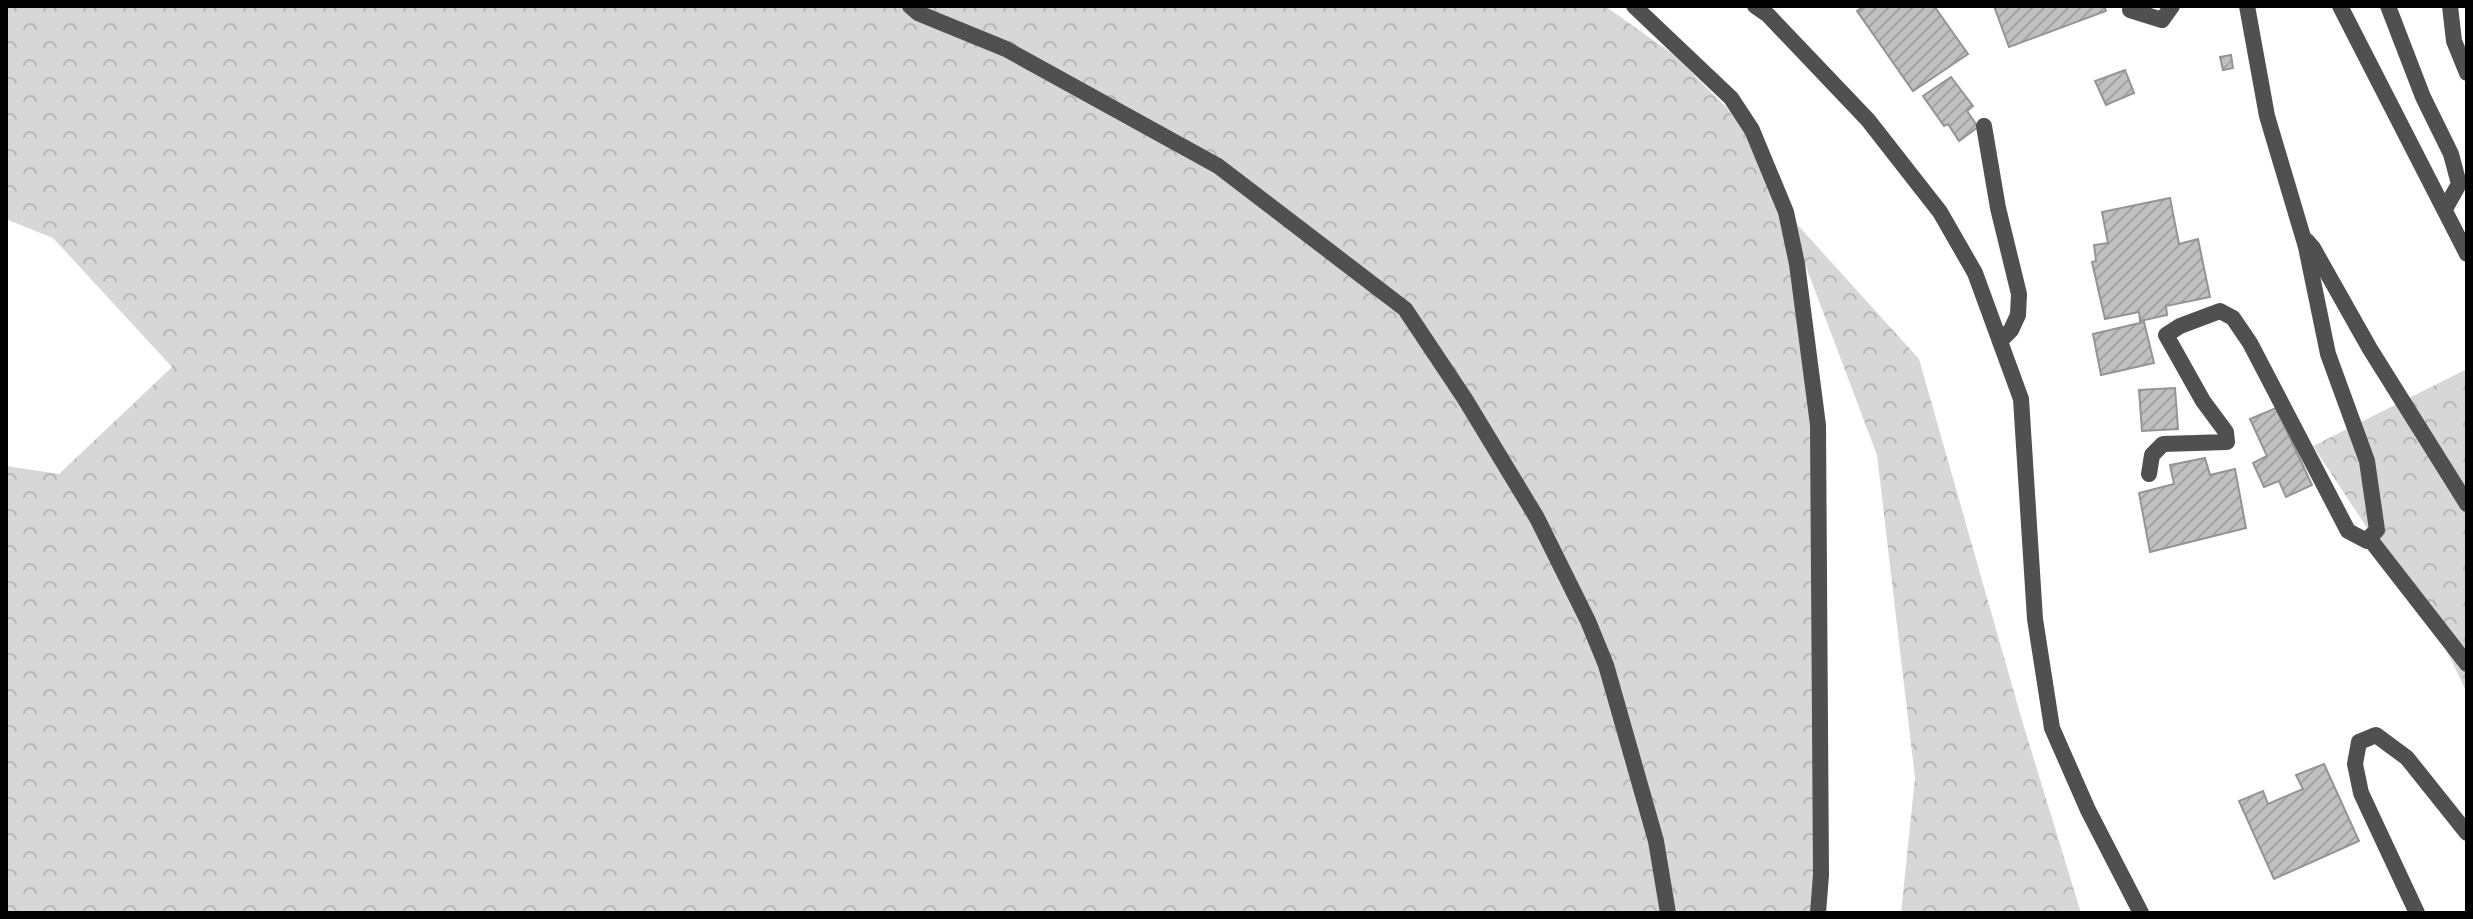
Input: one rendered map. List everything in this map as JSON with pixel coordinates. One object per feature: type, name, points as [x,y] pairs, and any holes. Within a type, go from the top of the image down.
[{"type":"street","points":[[910,6],[918,13],[1006,49],[1218,166],[1405,309],[1465,399],[1537,518],[1588,621],[1606,665],[1656,841],[1668,913]]},
{"type":"street","points":[[1634,6],[1731,98],[1752,130],[1786,212],[1797,264],[1818,425],[1821,875],[1818,913]]},
{"type":"street","points":[[1755,6],[1768,15],[1868,120],[1940,212],[1975,273],[2021,399],[2035,619],[2052,728],[2088,810],[2141,913]]},
{"type":"street","points":[[2130,10],[2162,20],[2172,6]]},
{"type":"street","points":[[2149,474],[2152,455],[2163,444],[2227,442],[2226,432],[2203,401],[2166,335],[2180,326],[2220,311],[2233,318],[2250,343],[2348,531],[2367,541],[2377,530],[2367,461],[2328,354],[2303,237],[2267,116],[2247,6]]},
{"type":"street","points":[[2340,6],[2467,254]]},
{"type":"street","points":[[2388,6],[2423,97],[2451,154],[2459,184],[2445,209]]},
{"type":"street","points":[[2450,6],[2454,41],[2467,73]]},
{"type":"street","points":[[1984,126],[1998,208],[2019,294],[2018,315],[2011,330],[2000,341]]},
{"type":"street","points":[[2303,237],[2313,248],[2370,349],[2467,504]]},
{"type":"street","points":[[2369,538],[2467,664]]},
{"type":"street","points":[[2417,913],[2361,793],[2355,764],[2359,742],[2376,735],[2407,758],[2467,833]]},
{"type":"green space","points":[[6,6],[1605,6],[1674,55],[1726,107],[1776,172],[1813,425],[1817,913],[6,913],[6,466],[59,474],[172,367],[53,238],[6,219]]},
{"type":"green space","points":[[1785,211],[1919,359],[2021,717],[2081,913],[1901,913],[1915,778],[1877,455]]},
{"type":"green space","points":[[2467,369],[2467,693],[2443,643],[2313,446]]},
{"type":"building","points":[[1864,6],[1934,6],[1968,54],[1913,91],[1857,11]]},
{"type":"building","points":[[1994,6],[2104,6],[2106,11],[2009,47]]},
{"type":"building","points":[[2231,55],[2233,68],[2223,70],[2220,57]]},
{"type":"building","points":[[2125,70],[2134,93],[2106,105],[2095,81]]},
{"type":"building","points":[[1951,77],[1973,106],[1967,111],[1978,127],[1959,141],[1923,96]]},
{"type":"building","points":[[2170,198],[2179,244],[2198,239],[2210,297],[2166,306],[2167,315],[2140,321],[2139,312],[2105,319],[2092,262],[2096,261],[2094,245],[2108,243],[2102,212]]},
{"type":"building","points":[[2144,322],[2154,363],[2101,375],[2093,334]]},
{"type":"building","points":[[2175,388],[2178,429],[2142,431],[2139,390]]},
{"type":"building","points":[[2276,408],[2312,485],[2286,497],[2279,481],[2264,487],[2253,463],[2267,456],[2250,419]]},
{"type":"building","points":[[2205,458],[2210,475],[2235,469],[2246,528],[2150,552],[2139,493],[2174,484],[2170,465]]},
{"type":"building","points":[[2324,764],[2359,841],[2274,879],[2239,801],[2263,791],[2268,804],[2303,789],[2296,775]]}]
